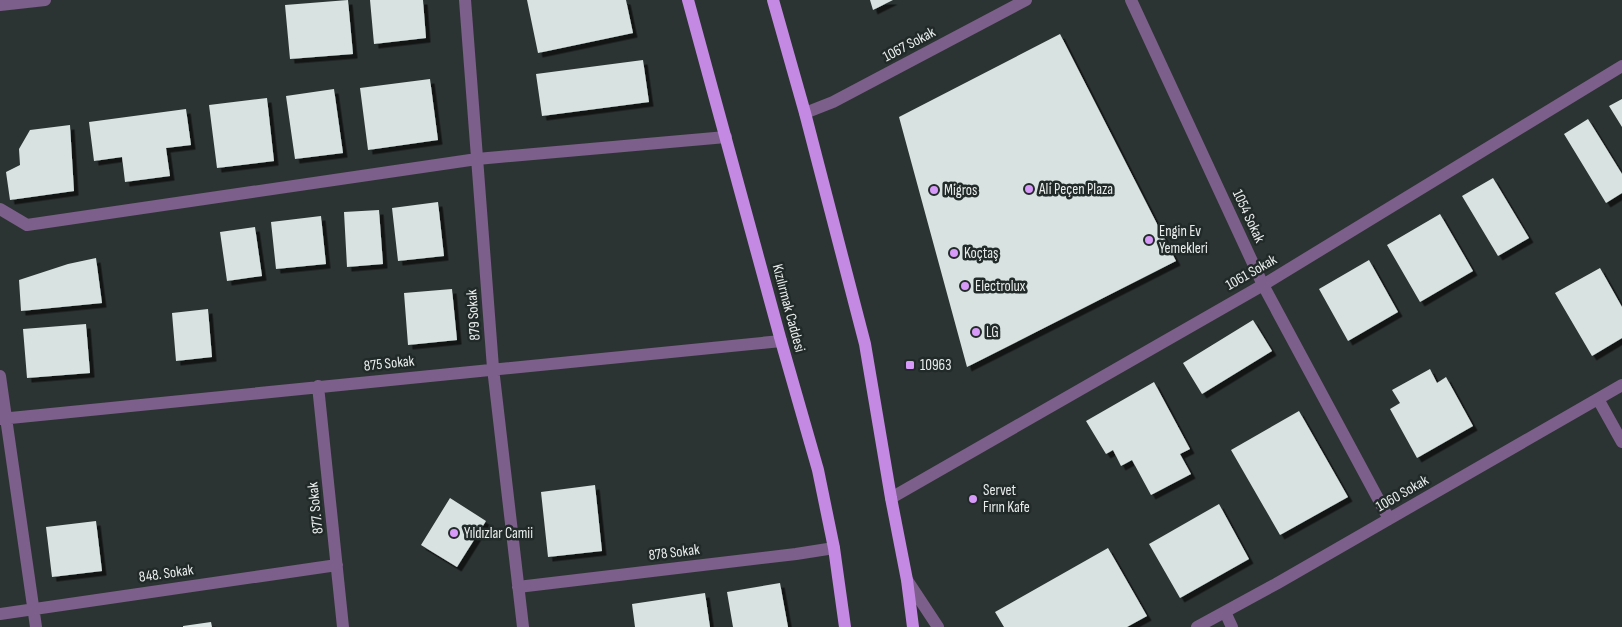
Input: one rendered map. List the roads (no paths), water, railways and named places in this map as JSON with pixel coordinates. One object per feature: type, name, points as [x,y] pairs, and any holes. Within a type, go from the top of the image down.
[{"type":"main road","name":"Kızılırmak Caddesi","points":[[688,0],[818,470],[834,548],[845,627]]},
{"type":"main road","points":[[773,0],[805,113],[864,344],[891,498],[908,580],[913,627]]},
{"type":"street","points":[[0,5],[45,0]]},
{"type":"street","name":"879 Sokak","points":[[465,0],[493,368],[523,627]]},
{"type":"street","name":"1067 Sokak","points":[[805,113],[833,102],[1026,0]]},
{"type":"street","name":"1054 Sokak","points":[[1131,0],[1263,285],[1389,519]]},
{"type":"street","name":"1061 Sokak","points":[[891,498],[1263,285],[1622,66]]},
{"type":"street","points":[[0,209],[27,225],[477,159],[726,137]]},
{"type":"street","name":"875 Sokak","points":[[3,419],[493,368],[781,341]]},
{"type":"street","points":[[0,376],[3,419],[36,627]]},
{"type":"street","name":"1060 Sokak","points":[[1197,627],[1622,385]]},
{"type":"street","name":"877. Sokak","points":[[318,386],[343,627]]},
{"type":"street","points":[[1598,399],[1622,442]]},
{"type":"street","name":"878 Sokak","points":[[518,587],[834,548]]},
{"type":"street","name":"848. Sokak","points":[[0,614],[337,564]]},
{"type":"street","points":[[908,580],[938,627]]},
{"type":"street","points":[[1225,612],[1232,627]]},
{"type":"place","name":"Ali Peçen Plaza","points":[[1029,189]]},
{"type":"place","name":"Migros","points":[[934,190]]},
{"type":"place","name":"Engin Ev Yemekleri","points":[[1149,240]]},
{"type":"place","name":"Koçtaş","points":[[954,253]]},
{"type":"place","name":"Electrolux","points":[[965,286]]},
{"type":"place","name":"LG","points":[[976,332]]},
{"type":"place","name":"10963","points":[[910,365]]},
{"type":"place","name":"Servet Fırın Kafe","points":[[973,499]]},
{"type":"place","name":"Yıldızlar Camii","points":[[454,533]]}]
